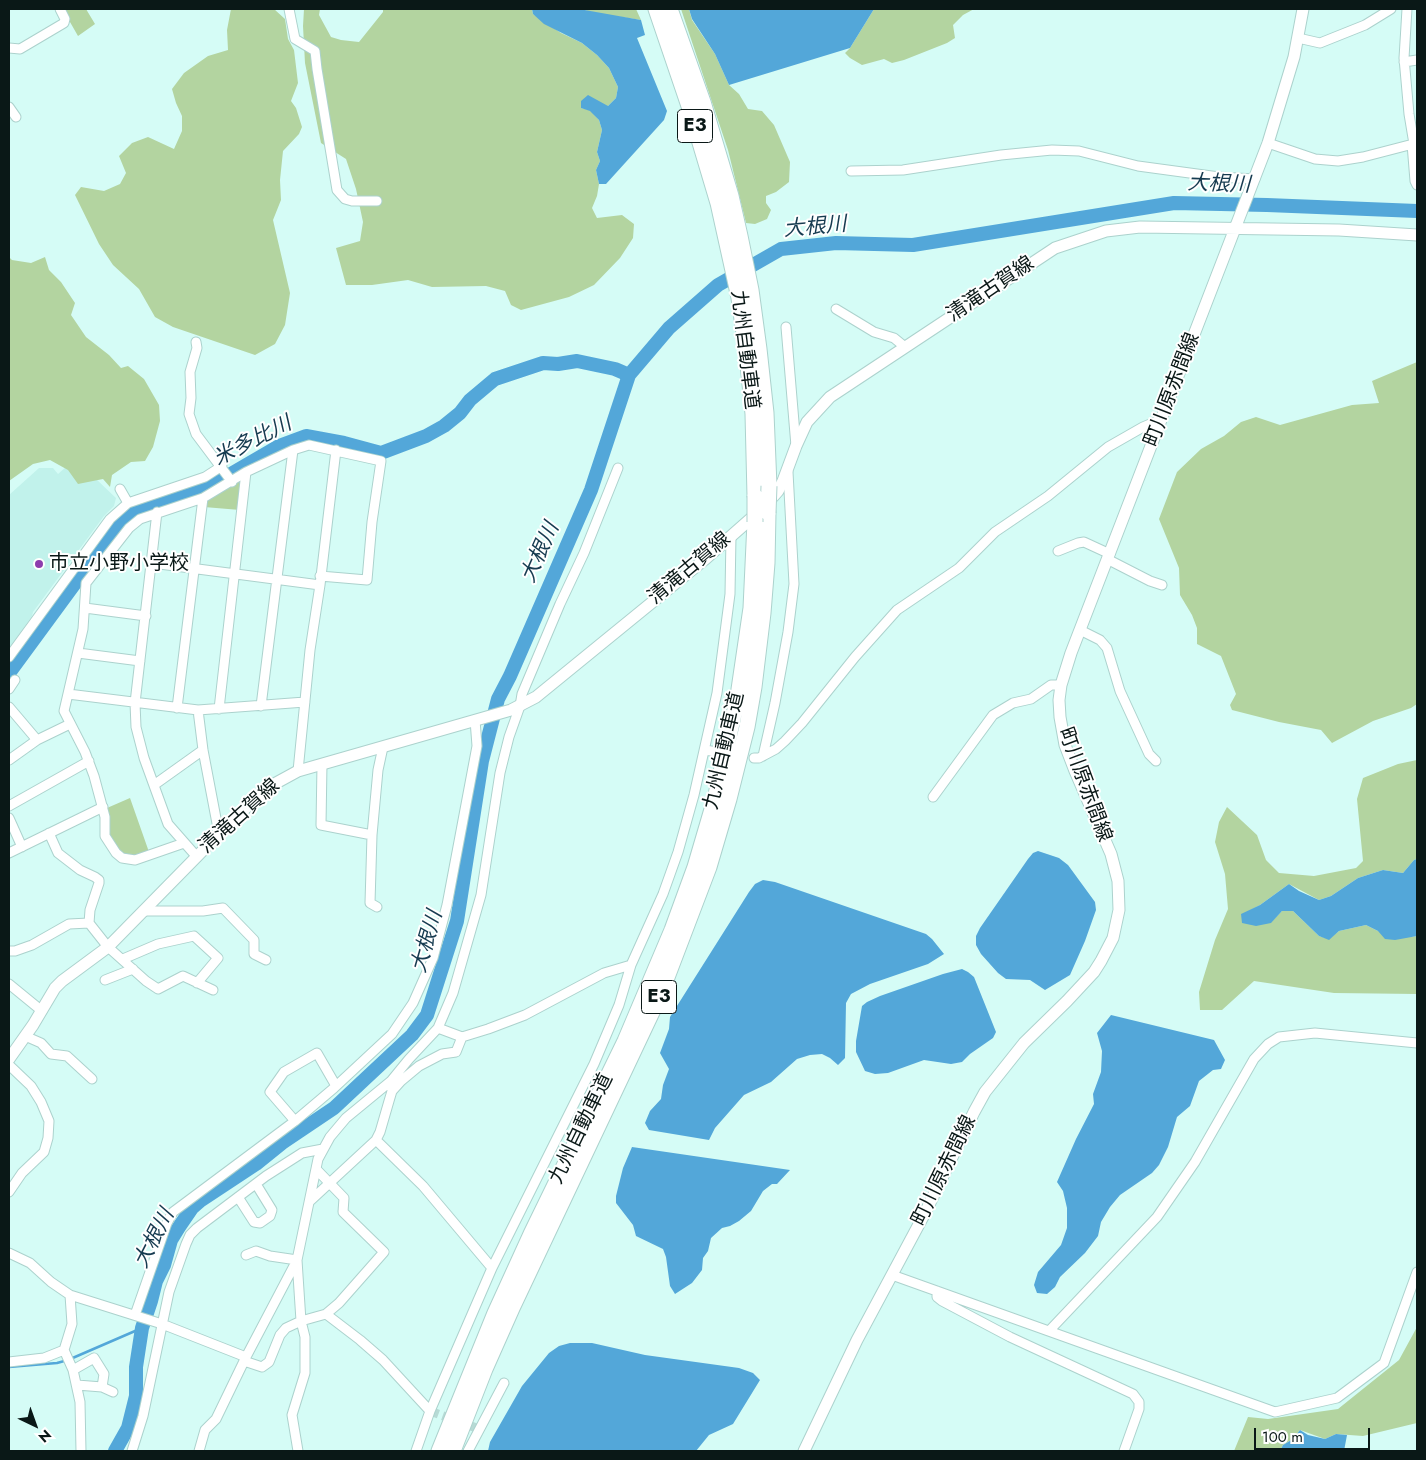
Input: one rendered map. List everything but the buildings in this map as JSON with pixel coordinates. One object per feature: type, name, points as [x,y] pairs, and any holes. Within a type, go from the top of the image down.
[{"type":"highway","name":"九州自動車道","points":[[453,1451],[472,1400],[513,1306],[661,993],[709,867],[729,800],[754,687],[767,563],[769,486],[766,413],[760,349],[745,294],[728,246],[706,160],[656,9]]},
{"type":"highway","name":"九州自動車道","points":[[439,1451],[495,1313],[531,1234],[625,1041],[668,939],[695,867],[715,800],[740,687],[751,608],[755,496],[753,414],[747,355],[745,294],[740,236],[731,196],[703,102],[670,9]]},
{"type":"highway","points":[[459,1451],[472,1400]]},
{"type":"main road","name":"町川原赤間線","points":[[804,1451],[857,1340],[925,1214],[985,1092],[1024,1043],[1094,972],[1113,938],[1119,910],[1118,881],[1111,854],[1066,745],[1060,717],[1059,700],[1061,685],[1080,630],[1268,144],[1283,96],[1298,38],[1303,9]]},
{"type":"main road","name":"清滝古賀線","points":[[9,1058],[42,1011],[55,988],[108,947],[219,834],[268,789],[298,770],[516,708],[536,697],[697,565],[763,508],[778,491],[808,422],[830,397],[1055,248],[1106,231],[1123,228],[1237,225],[1417,235]]},
{"type":"street","points":[[9,48],[20,49],[64,23],[65,19],[60,9]]},
{"type":"street","points":[[289,9],[294,39],[315,51],[337,190],[345,199],[352,201],[377,201]]},
{"type":"street","points":[[1298,38],[1320,43],[1365,24],[1391,9]]},
{"type":"street","points":[[1407,9],[1404,62],[1414,144],[1415,181],[1417,185]]},
{"type":"street","points":[[1404,62],[1417,60]]},
{"type":"street","points":[[9,107],[16,116]]},
{"type":"street","points":[[1268,144],[1315,159],[1338,161],[1363,157],[1414,144]]},
{"type":"street","points":[[851,171],[903,170],[1001,155],[1052,150],[1079,151],[1138,166],[1254,181]]},
{"type":"street","points":[[836,309],[874,332],[894,338],[905,347]]},
{"type":"street","points":[[786,327],[796,446]]},
{"type":"street","points":[[196,342],[197,348],[190,372],[191,398],[189,414],[196,434],[222,466],[232,482]]},
{"type":"street","points":[[788,470],[794,584],[776,703],[759,757],[776,749],[802,723],[854,658],[897,610],[959,568],[995,532],[1048,496],[1108,447],[1143,427],[1162,419]]},
{"type":"street","points":[[152,563],[278,579],[367,580],[372,522],[381,461],[309,445],[293,450],[246,472],[203,498],[140,519],[129,528],[86,583],[84,628],[64,711],[89,761],[103,807],[105,836],[116,853],[122,858],[135,860],[184,844]]},
{"type":"street","points":[[261,706],[293,450]]},
{"type":"street","points":[[298,770],[310,650],[336,450]]},
{"type":"street","points":[[9,657],[110,518],[128,503],[206,477],[222,466]]},
{"type":"street","points":[[298,1451],[292,1415],[305,1373],[305,1337],[301,1321],[298,1260],[318,1159],[330,1137],[346,1118],[391,1081],[438,1028],[453,993],[481,895],[500,773],[516,708],[584,553],[618,468]]},
{"type":"street","points":[[219,709],[236,574],[246,472]]},
{"type":"street","points":[[120,489],[128,503]]},
{"type":"street","points":[[176,708],[203,498]]},
{"type":"street","points":[[157,512],[135,703],[136,727],[168,824],[196,857]]},
{"type":"street","points":[[416,1451],[430,1411],[492,1268],[594,1064],[618,1005],[631,965],[663,894],[675,860],[705,750],[717,693],[730,594],[731,536]]},
{"type":"street","points":[[1058,551],[1084,542],[1150,581],[1162,585]]},
{"type":"street","points":[[85,608],[146,616]]},
{"type":"street","points":[[1080,630],[1100,640],[1107,648],[1120,691],[1149,754],[1156,761]]},
{"type":"street","points":[[78,653],[140,662]]},
{"type":"street","points":[[9,689],[15,680]]},
{"type":"street","points":[[933,797],[993,715],[1013,704],[1031,699],[1051,685],[1061,685]]},
{"type":"street","points":[[68,694],[198,710],[305,702]]},
{"type":"street","points":[[9,707],[37,740]]},
{"type":"street","points":[[198,710],[202,750],[219,834]]},
{"type":"street","points":[[135,1315],[167,1222],[173,1212],[295,1121],[336,1086],[392,1034],[413,1003],[433,958],[447,905],[477,746],[474,720]]},
{"type":"street","points":[[9,760],[37,740],[70,724]]},
{"type":"street","points":[[377,908],[370,904],[372,836],[378,770],[383,747]]},
{"type":"street","points":[[154,785],[202,750]]},
{"type":"street","points":[[705,750],[718,752]]},
{"type":"street","points":[[9,806],[89,761]]},
{"type":"street","points":[[322,764],[321,825],[372,836]]},
{"type":"street","points":[[9,853],[103,807]]},
{"type":"street","points":[[9,818],[22,846]]},
{"type":"street","points":[[49,833],[58,853],[80,870],[95,876],[99,880],[88,923],[108,947],[146,981],[158,989],[183,976],[213,990]]},
{"type":"street","points":[[144,911],[203,911],[223,908],[254,940],[254,954],[266,960]]},
{"type":"street","points":[[9,951],[15,951],[32,945],[69,924],[88,923]]},
{"type":"street","points":[[123,959],[158,944],[194,936],[218,958],[197,983]]},
{"type":"street","points":[[438,1028],[462,1037],[525,1015],[604,973],[631,965]]},
{"type":"street","points":[[105,980],[133,969]]},
{"type":"street","points":[[9,984],[42,1011]]},
{"type":"street","points":[[1049,1331],[1157,1217],[1196,1162],[1254,1059],[1268,1044],[1279,1037],[1314,1034],[1417,1043]]},
{"type":"street","points":[[25,1036],[41,1043],[51,1054],[67,1056],[92,1079]]},
{"type":"street","points":[[392,1091],[419,1066],[442,1054],[456,1052],[462,1037]]},
{"type":"street","points":[[295,1121],[270,1092],[284,1072],[317,1053],[336,1086]]},
{"type":"street","points":[[9,1065],[31,1086],[41,1102],[49,1121],[48,1138],[44,1152],[22,1172],[9,1192]]},
{"type":"street","points":[[309,1202],[376,1140],[392,1091],[391,1081]]},
{"type":"street","points":[[376,1140],[423,1186],[492,1268]]},
{"type":"street","points":[[132,1451],[143,1416],[169,1292],[190,1235],[238,1197],[302,1153],[323,1149]]},
{"type":"street","points":[[9,1253],[30,1263],[51,1282],[70,1295],[162,1324],[262,1367],[269,1362],[280,1334],[286,1328],[301,1321],[326,1314],[339,1303],[384,1252],[343,1212],[344,1198],[316,1169]]},
{"type":"street","points":[[238,1197],[254,1222],[260,1223],[270,1216],[272,1210],[256,1184]]},
{"type":"street","points":[[246,1256],[256,1251],[270,1256],[298,1260]]},
{"type":"street","points":[[199,1451],[205,1430],[216,1419],[245,1359],[298,1260]]},
{"type":"street","points":[[892,1275],[1275,1412],[1337,1398],[1384,1363],[1417,1272]]},
{"type":"street","points":[[937,1292],[937,1298],[942,1301],[1002,1332],[1133,1394],[1139,1402],[1139,1410],[1124,1451]]},
{"type":"street","points":[[70,1295],[72,1324],[64,1350],[73,1370],[80,1402],[81,1451]]},
{"type":"street","points":[[326,1314],[382,1360],[430,1411]]},
{"type":"street","points":[[9,1362],[44,1358],[64,1350]]},
{"type":"street","points":[[73,1370],[94,1358],[104,1374],[102,1387]]},
{"type":"street","points":[[468,1451],[504,1383]]},
{"type":"street","points":[[77,1385],[102,1387],[113,1392]]},
{"type":"shaded area","name":"市立小野小学校","points":[[75,459],[116,498],[114,506],[104,516],[33,612],[9,649],[9,495],[39,468],[53,468],[58,474]]},
{"type":"green space","points":[[66,9],[86,9],[95,24],[78,36],[66,15]]},
{"type":"green space","points":[[231,9],[274,9],[285,19],[288,39],[294,50],[298,83],[291,101],[296,108],[302,127],[299,134],[283,151],[280,180],[281,200],[273,220],[290,293],[285,325],[275,344],[255,355],[173,327],[155,317],[139,289],[113,265],[99,244],[75,195],[81,187],[104,191],[120,184],[126,173],[119,156],[132,143],[148,137],[174,149],[182,131],[182,116],[172,89],[184,73],[208,56],[228,50],[227,30]]},
{"type":"green space","points":[[304,9],[320,9],[319,15],[331,37],[359,42],[383,12],[383,9],[532,9],[533,14],[561,33],[582,43],[609,68],[618,87],[616,98],[608,106],[581,108],[590,110],[599,120],[602,130],[597,152],[600,161],[596,170],[599,184],[592,208],[597,218],[622,215],[634,224],[633,238],[620,258],[594,285],[569,297],[521,310],[511,305],[505,291],[486,286],[432,287],[408,280],[372,285],[346,285],[336,248],[360,241],[363,222],[356,189],[346,159],[321,143],[305,63]]},
{"type":"green space","points":[[579,9],[636,9],[641,20],[601,14]]},
{"type":"green space","points":[[681,9],[689,9],[692,20],[715,54],[729,85],[739,94],[748,109],[762,111],[774,125],[790,162],[789,182],[776,192],[766,196],[766,203],[771,210],[767,219],[755,224],[746,223],[728,150]]},
{"type":"green space","points":[[874,9],[974,9],[963,15],[953,25],[955,38],[947,43],[904,60],[892,63],[884,59],[862,65],[845,53]]},
{"type":"green space","points":[[9,257],[12,260],[31,263],[45,257],[49,270],[61,282],[75,303],[71,315],[86,337],[109,355],[121,368],[128,366],[144,379],[159,405],[160,421],[153,447],[145,461],[131,462],[112,475],[110,487],[103,479],[78,484],[68,470],[50,460],[33,464],[9,481]]},
{"type":"green space","points":[[1417,362],[1417,704],[1411,708],[1373,721],[1332,743],[1321,730],[1232,710],[1230,705],[1236,694],[1221,656],[1197,644],[1197,628],[1192,615],[1180,595],[1179,568],[1159,519],[1177,472],[1201,449],[1224,436],[1241,422],[1256,417],[1280,425],[1352,405],[1379,403],[1372,381]]},
{"type":"green space","points":[[242,478],[240,510],[204,507],[205,501]]},
{"type":"green space","points":[[1417,760],[1417,859],[1403,873],[1383,870],[1358,878],[1331,896],[1319,900],[1289,884],[1260,905],[1241,915],[1271,922],[1282,911],[1293,911],[1319,936],[1329,939],[1339,931],[1366,925],[1378,931],[1410,937],[1417,936],[1417,994],[1334,993],[1254,981],[1222,1010],[1200,1010],[1199,992],[1215,940],[1228,909],[1225,874],[1215,842],[1219,822],[1227,807],[1257,835],[1266,860],[1279,873],[1314,876],[1356,868],[1363,861],[1357,799],[1363,778],[1398,764]]},
{"type":"green space","points":[[130,798],[149,852],[132,858],[123,855],[107,834],[107,808]]},
{"type":"green space","points":[[1417,1327],[1417,1423],[1363,1436],[1336,1434],[1325,1439],[1300,1430],[1293,1439],[1283,1445],[1280,1451],[1234,1451],[1248,1417],[1268,1419],[1338,1409],[1399,1360]]},
{"type":"water","points":[[532,9],[579,9],[641,20],[645,35],[637,38],[667,111],[664,120],[606,184],[599,184],[596,170],[600,161],[597,152],[602,130],[599,120],[590,111],[581,108],[581,101],[588,95],[608,106],[616,98],[618,87],[609,68],[597,55],[582,43],[544,24],[533,14]]},
{"type":"water","points":[[689,9],[874,9],[850,48],[729,85],[715,54],[692,19]]},
{"type":"water","points":[[1038,851],[1059,858],[1068,865],[1095,902],[1096,910],[1070,975],[1045,990],[1030,980],[1006,979],[981,954],[976,945],[976,936],[980,928],[1028,859],[1033,853]]},
{"type":"water","points":[[1417,859],[1417,936],[1395,940],[1385,939],[1378,931],[1366,925],[1339,931],[1329,940],[1319,936],[1293,911],[1282,911],[1271,923],[1256,926],[1242,923],[1241,914],[1260,905],[1289,884],[1319,900],[1331,896],[1358,878],[1383,870],[1403,873]]},
{"type":"water","points":[[763,880],[775,882],[926,934],[944,954],[928,964],[870,984],[851,994],[846,1003],[845,1058],[838,1065],[822,1054],[797,1059],[771,1082],[744,1095],[715,1128],[709,1140],[649,1130],[645,1123],[650,1111],[661,1099],[663,1085],[669,1069],[660,1053],[669,1029],[670,1017],[749,892],[755,884]]},
{"type":"water","points":[[962,969],[974,977],[996,1032],[993,1038],[962,1062],[951,1064],[924,1060],[888,1073],[875,1074],[865,1071],[856,1052],[862,1006],[880,996]]},
{"type":"water","points":[[1111,1015],[1214,1040],[1225,1060],[1221,1069],[1213,1070],[1199,1081],[1190,1106],[1177,1117],[1168,1147],[1159,1165],[1152,1173],[1120,1195],[1101,1222],[1098,1236],[1085,1253],[1060,1277],[1055,1287],[1047,1294],[1037,1293],[1034,1285],[1038,1272],[1061,1245],[1067,1228],[1067,1208],[1063,1191],[1057,1182],[1094,1104],[1093,1094],[1101,1072],[1102,1051],[1097,1033]]},
{"type":"water","points":[[632,1147],[790,1170],[777,1184],[772,1184],[763,1191],[751,1211],[739,1221],[722,1228],[711,1238],[708,1251],[703,1258],[702,1270],[692,1283],[675,1294],[670,1286],[663,1249],[636,1236],[633,1225],[616,1203],[623,1168]]},
{"type":"water","points":[[570,1343],[592,1343],[645,1355],[739,1368],[753,1373],[760,1380],[733,1424],[709,1435],[696,1451],[488,1451],[490,1442],[522,1386],[549,1353],[559,1346]]},
{"type":"water","points":[[1300,1430],[1308,1435],[1325,1439],[1336,1434],[1347,1435],[1344,1451],[1280,1451],[1283,1445],[1293,1439]]},
{"type":"waterway","name":"大根川","points":[[115,1451],[128,1428],[136,1396],[136,1367],[142,1328],[156,1281],[164,1265],[171,1240],[192,1208],[334,1108],[412,1035],[427,1015],[457,921],[482,761],[498,699],[510,676],[591,490],[629,375],[669,328],[718,285],[781,249],[836,243],[913,245],[1174,203],[1417,211]]},
{"type":"waterway","name":"米多比川","points":[[9,673],[118,526],[131,515],[150,505],[172,500],[212,485],[279,446],[306,436],[344,443],[381,453],[426,436],[444,426],[495,379],[543,363],[558,364],[577,361],[615,369],[629,375]]},
{"type":"waterway","points":[[9,1367],[57,1363],[68,1360],[142,1328]]},
{"type":"tunnel","points":[[430,1411],[479,1429]]},
{"type":"place","name":"市立小野小学校","points":[[39,564]]}]
